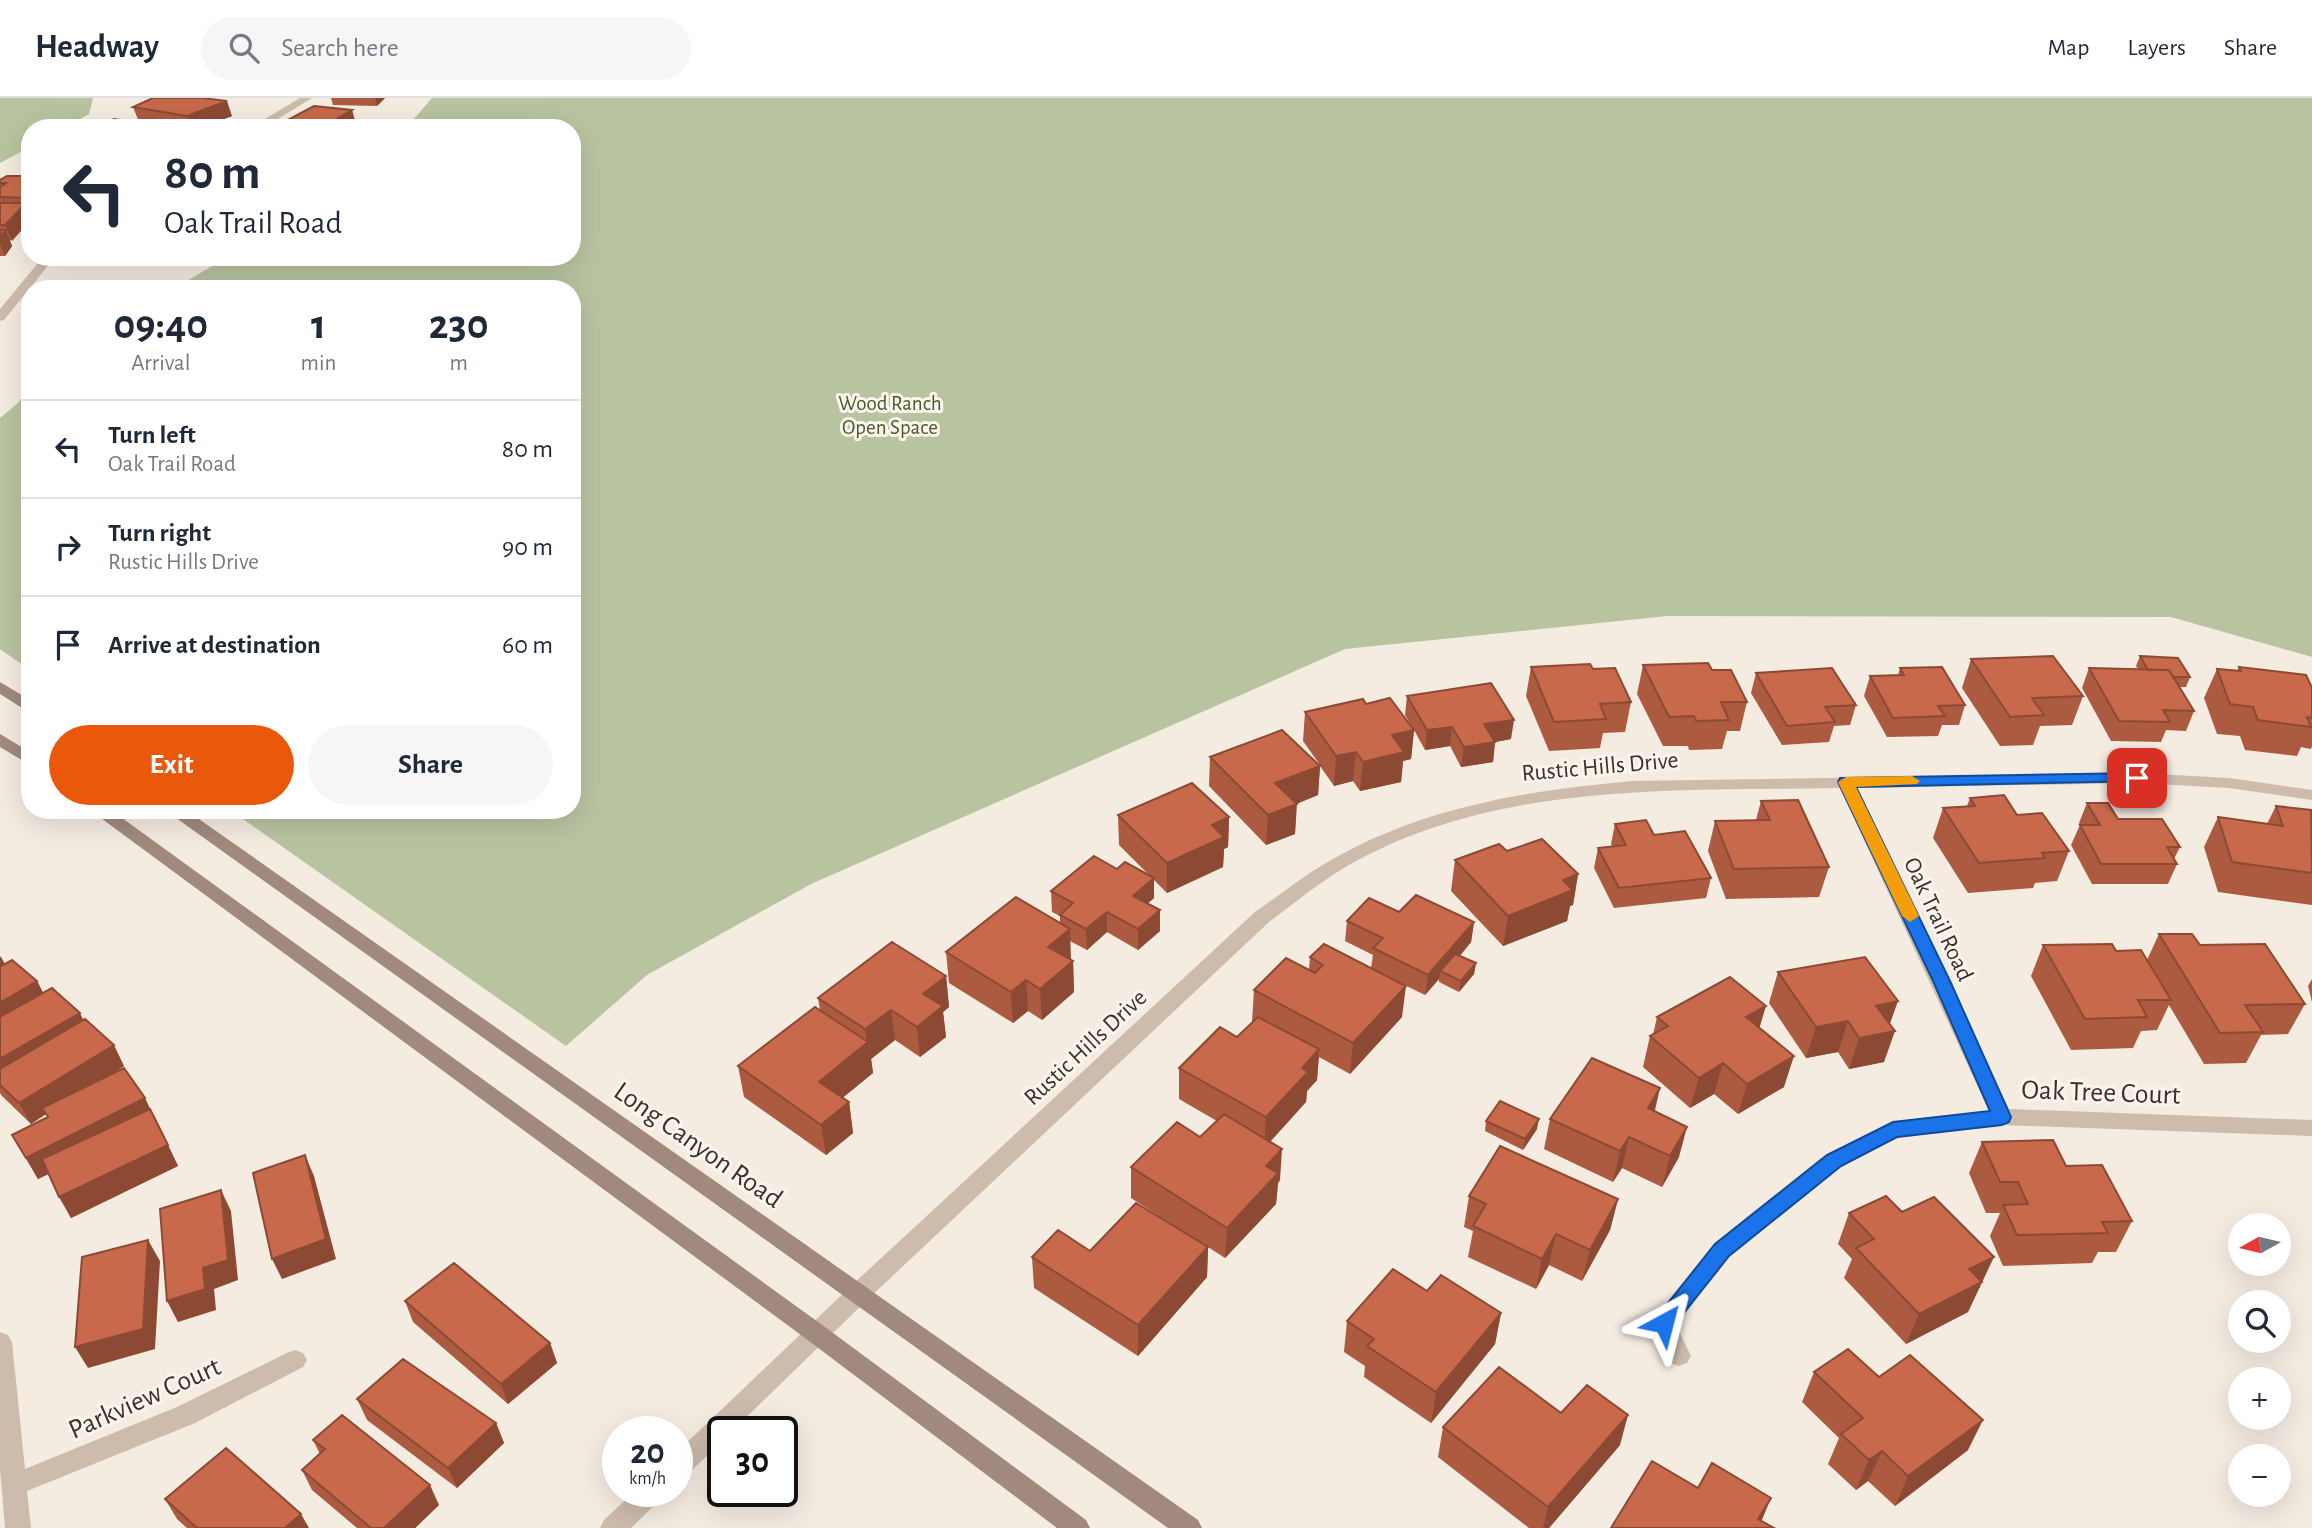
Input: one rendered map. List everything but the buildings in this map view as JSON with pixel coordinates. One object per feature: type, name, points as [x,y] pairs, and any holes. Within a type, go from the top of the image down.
[{"type":"main road","points":[[0,687],[21,702]]},
{"type":"main road","points":[[0,739],[21,754]]},
{"type":"main road","points":[[111,819],[817,1334],[1077,1528]]},
{"type":"main road","name":"Long Canyon Road","points":[[187,819],[1189,1528]]},
{"type":"street","points":[[271,119],[307,98]]},
{"type":"street","points":[[30,280],[42,266]]},
{"type":"street","points":[[0,317],[21,291]]},
{"type":"street","name":"Rustic Hills Drive","points":[[693,1453],[859,1293],[1262,917],[1314,878],[1371,846],[1458,813],[1560,792],[1632,786],[2137,778],[2229,783],[2312,795]]},
{"type":"street","name":"Oak Trail Road","points":[[1846,782],[1941,981],[2002,1117]]},
{"type":"street","name":"Oak Tree Court","points":[[1679,1356],[1664,1323],[1722,1250],[1834,1160],[1893,1130],[2002,1117],[2312,1128]]},
{"type":"street","points":[[0,1342],[19,1528]]},
{"type":"street","name":"Parkview Court","points":[[15,1484],[186,1415],[295,1360]]},
{"type":"street","points":[[613,1528],[635,1507]]},
{"type":"green space","points":[[0,98],[93,98],[89,114],[80,119],[21,119],[21,152],[0,163]]},
{"type":"green space","name":"Wood Ranch Open Space","points":[[432,98],[2312,98],[2312,657],[2171,617],[1667,616],[1345,649],[811,884],[647,975],[566,1046],[243,819],[581,819],[581,280],[189,280],[212,266],[581,266],[581,119],[414,119]]},
{"type":"green space","points":[[21,399],[21,664],[0,649],[0,418]]},
{"type":"slow traffic","points":[[1910,916],[1846,782],[1912,781]]},
{"type":"route","points":[[1664,1323],[1722,1250],[1834,1160],[1893,1130],[2002,1117],[1941,981],[1846,782],[2137,778]]}]
